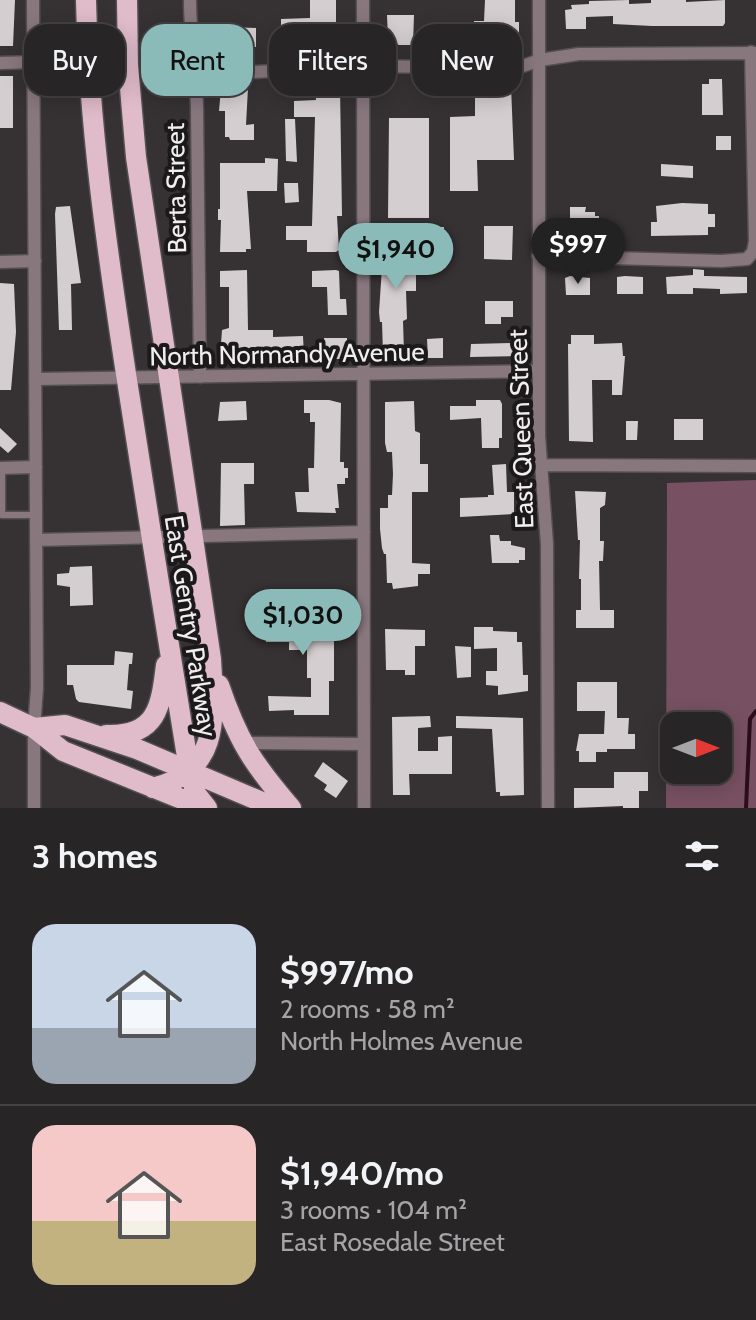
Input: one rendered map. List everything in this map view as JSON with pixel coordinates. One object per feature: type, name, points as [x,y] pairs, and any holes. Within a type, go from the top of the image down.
[{"type":"main road","name":"East Gentry Parkway","points":[[86,0],[95,152],[150,537],[189,769]]},
{"type":"main road","name":"East Gentry Parkway","points":[[127,0],[133,134],[211,659],[212,732],[205,749],[189,769]]},
{"type":"main road","points":[[90,734],[129,734],[139,730],[155,716],[161,703],[168,637]]},
{"type":"main road","points":[[211,659],[229,716],[242,743],[257,768],[291,808]]},
{"type":"main road","points":[[0,712],[34,728],[63,751],[206,808]]},
{"type":"main road","points":[[34,728],[65,725],[189,769],[276,808]]},
{"type":"main road","points":[[153,788],[174,780],[189,769]]},
{"type":"main road","points":[[189,769],[196,794],[206,808]]},
{"type":"street","points":[[33,0],[33,24]]},
{"type":"street","name":"Berta Street","points":[[190,0],[190,24]]},
{"type":"street","points":[[363,0],[363,24]]},
{"type":"street","name":"East Queen Street","points":[[539,0],[539,371],[547,544],[548,808]]},
{"type":"street","points":[[396,66],[517,68],[540,60],[579,54],[754,52],[755,241],[753,252],[747,259],[538,256]]},
{"type":"street","points":[[0,63],[24,62]]},
{"type":"street","points":[[34,96],[37,688],[34,808]]},
{"type":"street","name":"Berta Street","points":[[196,96],[200,377]]},
{"type":"street","points":[[364,96],[364,808]]},
{"type":"street","points":[[0,262],[35,261]]},
{"type":"street","name":"North Normandy Avenue","points":[[36,379],[539,371]]},
{"type":"street","points":[[541,465],[756,466]]},
{"type":"street","points":[[1,468],[36,467]]},
{"type":"street","points":[[36,540],[364,532]]},
{"type":"street","points":[[242,743],[364,744]]},
{"type":"lane","points":[[1,468],[2,515],[36,515]]},
{"type":"shaded area","points":[[756,480],[756,808],[666,808],[666,784],[732,784],[732,712],[666,712],[667,483]]},
{"type":"building","points":[[0,0],[15,0],[13,46],[0,46]]},
{"type":"building","points":[[310,0],[336,0],[336,24],[281,24],[281,19],[310,18]]},
{"type":"building","points":[[485,0],[515,0],[515,22],[519,24],[474,24],[474,21],[484,21]]},
{"type":"building","points":[[629,0],[629,4],[651,3],[651,0],[725,0],[725,23],[723,26],[652,26],[613,24],[613,16],[586,17],[586,29],[566,29],[565,10],[572,9],[571,5],[589,4],[589,1]]},
{"type":"building","points":[[387,15],[414,15],[412,45],[396,44],[396,24],[387,24]]},
{"type":"building","points":[[253,28],[256,28],[256,47],[253,47]]},
{"type":"building","points":[[0,76],[13,76],[13,128],[0,128]]},
{"type":"building","points":[[709,79],[722,79],[723,115],[702,115],[702,84],[709,84]]},
{"type":"building","points":[[220,96],[248,96],[246,125],[254,124],[254,140],[230,140],[225,137],[225,111],[219,111]]},
{"type":"building","points":[[316,96],[340,96],[342,216],[337,216],[339,250],[336,252],[307,252],[307,240],[286,240],[286,226],[312,226],[315,117],[294,117],[294,101],[316,100]]},
{"type":"building","points":[[475,96],[511,96],[514,160],[477,160],[478,191],[450,191],[450,117],[475,116]]},
{"type":"building","points":[[389,118],[429,118],[429,218],[388,218]]},
{"type":"building","points":[[285,119],[295,119],[297,162],[286,161]]},
{"type":"building","points":[[716,136],[731,136],[731,150],[716,150]]},
{"type":"building","points":[[265,158],[278,159],[277,191],[247,191],[251,249],[246,249],[246,252],[220,252],[220,163],[265,163]]},
{"type":"building","points":[[661,164],[693,166],[693,178],[661,176]]},
{"type":"building","points":[[284,183],[298,183],[299,202],[285,203]]},
{"type":"building","points":[[708,204],[708,214],[715,214],[715,227],[708,227],[708,235],[651,236],[651,222],[657,222],[656,206]]},
{"type":"building","points":[[70,206],[81,283],[71,284],[72,330],[59,330],[55,214],[56,207]]},
{"type":"building","points":[[570,207],[586,207],[585,212],[595,212],[595,216],[599,216],[599,229],[570,229]]},
{"type":"building","points":[[484,226],[513,226],[512,260],[484,259]]},
{"type":"building","points":[[432,227],[444,227],[444,245],[431,245]]},
{"type":"building","points":[[384,238],[411,238],[410,261],[420,261],[420,271],[416,271],[416,291],[406,291],[404,353],[383,354],[379,312]]},
{"type":"building","points":[[693,269],[704,270],[704,276],[747,277],[747,293],[720,294],[720,289],[693,288],[693,294],[667,294],[666,277],[693,275]]},
{"type":"building","points":[[247,270],[248,330],[273,330],[273,337],[303,336],[304,356],[248,357],[248,363],[235,363],[235,358],[217,358],[217,344],[221,344],[222,330],[229,328],[229,287],[220,287],[220,271]]},
{"type":"building","points":[[312,271],[339,271],[340,299],[346,299],[347,315],[328,315],[327,287],[312,287]]},
{"type":"building","points":[[617,277],[643,277],[643,294],[617,294]]},
{"type":"building","points":[[565,278],[590,278],[590,295],[566,295]]},
{"type":"building","points":[[0,283],[14,284],[16,332],[11,390],[0,390]]},
{"type":"building","points":[[485,301],[513,301],[513,317],[501,317],[501,324],[485,324]]},
{"type":"building","points":[[571,335],[594,335],[594,344],[622,343],[625,356],[622,395],[612,395],[612,380],[592,380],[593,442],[569,441],[568,344],[571,344]]},
{"type":"building","points":[[324,338],[347,338],[347,355],[344,359],[327,359]]},
{"type":"building","points":[[443,338],[443,358],[428,358],[427,339]]},
{"type":"building","points":[[514,343],[516,356],[470,357],[471,344]]},
{"type":"building","points":[[304,400],[341,403],[340,462],[348,468],[348,478],[345,478],[345,484],[337,484],[339,508],[335,508],[336,513],[297,512],[295,492],[309,492],[308,468],[314,468],[315,422],[310,422],[310,413],[304,413]]},
{"type":"building","points":[[476,400],[500,400],[502,404],[499,448],[482,448],[481,418],[450,420],[450,406],[476,406]]},
{"type":"building","points":[[246,401],[247,420],[218,421],[220,402]]},
{"type":"building","points":[[414,401],[415,431],[420,433],[420,464],[428,464],[428,492],[412,492],[412,563],[430,564],[430,574],[418,574],[418,586],[393,589],[392,583],[387,583],[386,554],[382,548],[380,529],[380,508],[388,508],[393,474],[392,452],[387,452],[385,443],[385,402]]},
{"type":"building","points":[[674,419],[703,419],[703,440],[674,440]]},
{"type":"building","points":[[626,421],[638,421],[637,440],[626,440]]},
{"type":"building","points":[[0,428],[17,444],[8,453],[0,446]]},
{"type":"building","points":[[221,463],[254,463],[254,484],[244,484],[245,525],[220,526]]},
{"type":"building","points":[[506,464],[507,492],[514,492],[514,514],[460,517],[460,498],[494,495],[492,465]]},
{"type":"building","points":[[575,491],[606,492],[605,505],[600,508],[600,541],[604,541],[603,561],[599,561],[600,610],[614,610],[614,628],[576,628],[576,610],[581,610],[581,579]]},
{"type":"building","points":[[490,535],[499,535],[500,541],[511,541],[511,545],[525,548],[525,560],[519,560],[519,563],[492,563]]},
{"type":"building","points":[[92,566],[93,605],[70,606],[70,587],[57,585],[57,574],[69,573],[70,567]]},
{"type":"building","points":[[291,600],[295,624],[339,624],[339,636],[334,636],[334,681],[329,681],[329,715],[294,715],[294,710],[269,711],[268,696],[311,697],[307,650],[289,650],[289,642],[266,642],[265,626],[261,626],[261,604],[281,604]]},
{"type":"building","points":[[474,627],[517,632],[517,642],[522,642],[523,675],[528,675],[528,691],[498,695],[498,686],[486,685],[486,671],[497,671],[497,648],[474,649]]},
{"type":"building","points":[[385,629],[425,630],[425,646],[415,646],[415,675],[405,675],[405,670],[386,670]]},
{"type":"building","points":[[455,646],[471,647],[471,677],[457,678]]},
{"type":"building","points":[[115,651],[133,653],[127,690],[133,691],[131,709],[79,702],[73,685],[67,685],[67,665],[114,665]]},
{"type":"building","points":[[577,682],[617,682],[617,718],[629,718],[628,734],[635,734],[635,749],[607,749],[607,752],[596,752],[596,762],[579,762],[579,751],[576,751],[579,734],[604,734],[605,711],[577,711]]},
{"type":"building","points":[[430,716],[431,727],[418,728],[418,751],[438,751],[438,737],[452,736],[452,774],[409,774],[410,795],[393,795],[392,717]]},
{"type":"building","points":[[456,716],[523,718],[524,795],[500,796],[500,792],[496,792],[492,729],[456,728]]},
{"type":"building","points":[[323,762],[348,781],[336,798],[324,790],[327,785],[314,776]]},
{"type":"building","points":[[614,772],[648,772],[648,791],[639,791],[639,808],[574,808],[574,788],[614,788]]},
{"type":"waterway","points":[[746,808],[750,719],[756,711]]}]
